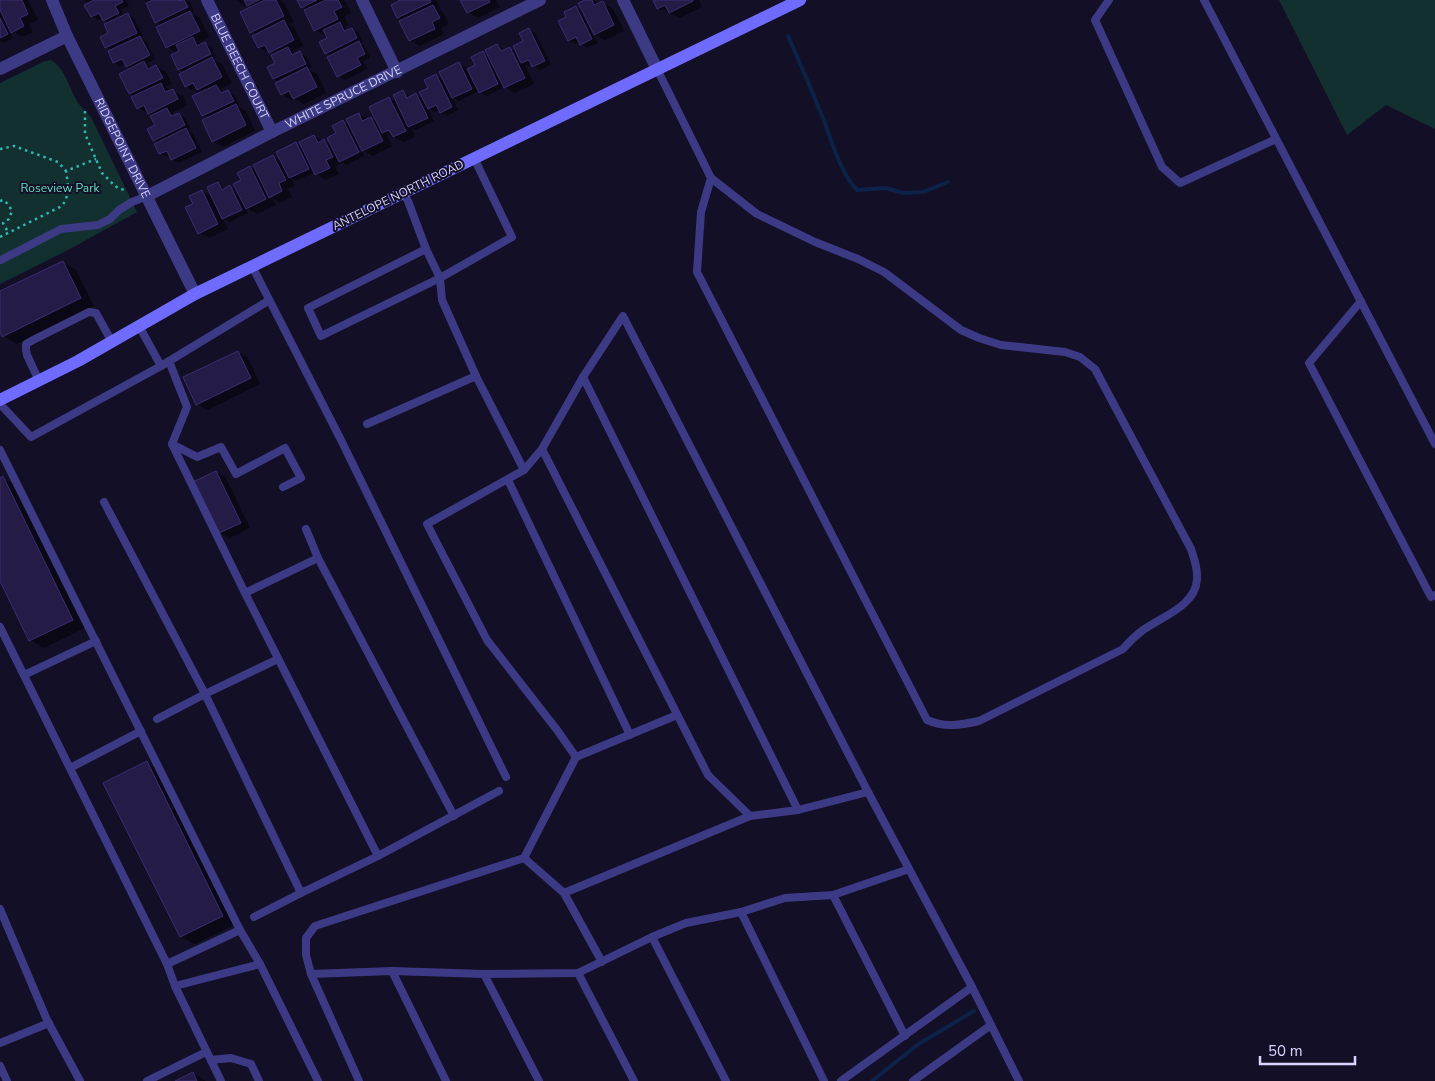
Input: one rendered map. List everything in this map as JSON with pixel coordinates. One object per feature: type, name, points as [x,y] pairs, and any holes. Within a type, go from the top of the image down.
[{"type":"main road","name":"ANTELOPE NORTH ROAD","points":[[0,400],[78,361],[195,294],[800,0]]},
{"type":"street","name":"RIDGEPOINT DRIVE","points":[[52,0],[67,36],[195,294]]},
{"type":"street","name":"BLUE BEECH COURT","points":[[207,0],[272,132]]},
{"type":"street","points":[[362,0],[397,72]]},
{"type":"street","name":"WHITE SPRUCE DRIVE","points":[[147,196],[272,132],[397,72],[523,4],[540,0]]},
{"type":"street","points":[[623,0],[656,69]]},
{"type":"street","points":[[0,69],[67,36]]},
{"type":"lane","points":[[1109,0],[1095,20],[1162,167],[1180,183],[1276,139]]},
{"type":"lane","points":[[1204,0],[1435,444]]},
{"type":"lane","points":[[656,69],[711,178],[757,214],[884,272],[961,330],[978,338],[1000,346],[1065,352],[1080,357],[1095,369],[1191,549],[1197,566],[1197,581],[1192,595],[1178,609],[1144,630],[1123,649],[979,721],[956,726],[938,725],[927,720],[697,272],[701,212],[711,178]]},
{"type":"lane","points":[[426,249],[308,308],[320,336],[440,278],[512,238],[474,158]]},
{"type":"lane","points":[[403,193],[440,278],[442,300],[476,376],[524,470]]},
{"type":"lane","points":[[1,260],[61,229],[98,225],[110,219],[119,210],[132,202],[147,196]]},
{"type":"lane","points":[[252,266],[268,301],[341,440],[506,777]]},
{"type":"lane","points":[[0,404],[31,437],[161,366],[268,301]]},
{"type":"lane","points":[[1361,301],[1309,362],[1431,597],[1435,595]]},
{"type":"lane","points":[[38,381],[26,350],[26,344],[33,340],[89,312],[96,313],[112,342]]},
{"type":"lane","points":[[576,758],[557,730],[487,640],[427,524],[524,470],[542,449],[583,377],[623,316],[1019,1081]]},
{"type":"lane","points":[[139,326],[161,366]]},
{"type":"lane","points":[[169,361],[187,408],[172,444],[378,856]]},
{"type":"lane","points":[[367,424],[476,376]]},
{"type":"lane","points":[[583,377],[798,810]]},
{"type":"lane","points":[[172,444],[197,457],[221,447],[236,474],[285,448],[301,478],[283,487]]},
{"type":"lane","points":[[542,449],[708,775],[750,816]]},
{"type":"lane","points":[[0,453],[318,1081]]},
{"type":"lane","points":[[508,480],[630,735]]},
{"type":"lane","points":[[104,502],[205,694],[301,893]]},
{"type":"lane","points":[[306,529],[318,558],[454,816]]},
{"type":"lane","points":[[245,593],[318,558]]},
{"type":"lane","points":[[0,627],[167,964],[175,986],[221,1081]]},
{"type":"lane","points":[[24,675],[96,641]]},
{"type":"lane","points":[[157,719],[278,659]]},
{"type":"lane","points":[[359,1081],[311,974],[306,955],[306,938],[315,926],[524,858],[576,758],[678,715]]},
{"type":"lane","points":[[70,768],[141,731]]},
{"type":"lane","points":[[254,917],[378,856],[499,791]]},
{"type":"lane","points":[[564,893],[750,816],[798,810],[868,792]]},
{"type":"lane","points":[[524,858],[564,893],[602,962]]},
{"type":"lane","points":[[311,974],[392,970],[484,974],[578,973],[652,937],[686,923],[741,912],[785,898],[833,895],[910,869]]},
{"type":"lane","points":[[833,895],[905,1036]]},
{"type":"lane","points":[[0,909],[49,1023],[80,1081]]},
{"type":"lane","points":[[741,912],[824,1081]]},
{"type":"lane","points":[[167,964],[240,930]]},
{"type":"lane","points":[[652,937],[726,1081]]},
{"type":"lane","points":[[175,986],[260,964]]},
{"type":"lane","points":[[392,970],[446,1081]]},
{"type":"lane","points":[[578,973],[634,1081]]},
{"type":"lane","points":[[484,974],[539,1081]]},
{"type":"lane","points":[[841,1081],[972,987]]},
{"type":"lane","points":[[0,1044],[49,1023]]},
{"type":"lane","points":[[914,1081],[923,1078],[991,1024]]},
{"type":"lane","points":[[147,1081],[206,1052]]},
{"type":"lane","points":[[210,1060],[231,1058],[251,1064],[259,1081]]},
{"type":"lane","points":[[0,1066],[7,1081]]},
{"type":"path","points":[[85,111],[86,134],[102,173],[120,189],[126,190]]},
{"type":"path","points":[[0,149],[14,146],[58,162],[66,171],[68,192],[67,200],[62,206],[0,237]]},
{"type":"path","points":[[66,171],[96,159]]},
{"type":"path","points":[[0,201],[2,200],[8,204],[12,211],[9,219],[2,224],[8,233]]},
{"type":"green space","points":[[1279,0],[1435,0],[1435,129],[1386,105],[1347,135]]},
{"type":"green space","name":"Roseview Park","points":[[51,60],[61,69],[79,104],[91,117],[137,212],[70,249],[0,284],[0,83],[45,61]]},
{"type":"building","points":[[0,0],[22,0],[28,14],[20,18],[24,26],[11,33],[0,10]]},
{"type":"building","points":[[94,0],[122,0],[123,2],[115,6],[119,13],[103,21],[99,13],[91,17],[84,5]]},
{"type":"building","points":[[153,0],[184,0],[188,7],[155,23],[146,3]]},
{"type":"building","points":[[244,0],[259,0],[247,6]]},
{"type":"building","points":[[265,0],[276,0],[284,16],[250,33],[240,12]]},
{"type":"building","points":[[297,0],[317,0],[301,8]]},
{"type":"building","points":[[326,0],[338,0],[342,7],[334,11],[338,19],[314,31],[304,10]]},
{"type":"building","points":[[399,0],[430,0],[431,2],[397,18],[391,5]]},
{"type":"building","points":[[460,0],[489,0],[490,2],[467,13]]},
{"type":"building","points":[[592,0],[594,5],[603,1],[614,25],[594,35],[578,3]]},
{"type":"building","points":[[653,0],[693,1],[669,13],[665,5],[657,9]]},
{"type":"building","points":[[433,5],[440,18],[432,22],[435,29],[409,41],[399,21]]},
{"type":"building","points":[[576,6],[592,39],[580,45],[576,37],[568,41],[558,21],[566,17],[564,12]]},
{"type":"building","points":[[190,11],[200,31],[166,48],[156,27]]},
{"type":"building","points":[[128,13],[137,33],[105,48],[100,37],[108,33],[104,24]]},
{"type":"building","points":[[0,18],[8,34],[0,38]]},
{"type":"building","points":[[284,20],[294,40],[269,53],[265,45],[258,48],[252,36]]},
{"type":"building","points":[[340,22],[344,31],[352,28],[357,38],[325,54],[319,42],[327,38],[323,30]]},
{"type":"building","points":[[529,28],[545,61],[532,67],[529,60],[521,63],[513,46],[523,41],[519,33]]},
{"type":"building","points":[[140,36],[150,55],[126,67],[122,59],[113,63],[108,51]]},
{"type":"building","points":[[193,37],[197,46],[205,42],[211,54],[178,70],[171,55],[179,51],[176,45]]},
{"type":"building","points":[[359,41],[365,54],[357,58],[361,65],[337,77],[327,57]]},
{"type":"building","points":[[497,44],[501,51],[510,47],[525,78],[504,88],[485,50]]},
{"type":"building","points":[[288,47],[292,55],[300,51],[306,64],[273,79],[267,67],[275,63],[271,55]]},
{"type":"building","points":[[483,51],[498,84],[479,93],[467,69],[475,65],[471,57]]},
{"type":"building","points":[[212,57],[222,77],[197,90],[193,83],[185,87],[179,74]]},
{"type":"building","points":[[144,61],[148,69],[156,65],[163,78],[129,94],[119,74]]},
{"type":"building","points":[[459,62],[472,89],[452,98],[439,72]]},
{"type":"building","points":[[307,67],[317,87],[293,99],[289,91],[281,95],[275,83]]},
{"type":"building","points":[[436,74],[452,107],[440,113],[436,105],[428,109],[419,92],[428,88],[424,80]]},
{"type":"building","points":[[161,83],[165,92],[173,89],[178,99],[148,114],[144,105],[137,109],[131,97]]},
{"type":"building","points":[[216,85],[221,93],[228,90],[234,101],[202,116],[192,96]]},
{"type":"building","points":[[403,90],[407,98],[416,93],[428,118],[408,127],[393,95]]},
{"type":"building","points":[[389,97],[406,131],[393,137],[389,130],[382,133],[369,107]]},
{"type":"building","points":[[236,104],[246,125],[212,142],[202,120]]},
{"type":"building","points":[[167,108],[171,116],[179,113],[185,125],[153,141],[147,129],[155,125],[150,116]]},
{"type":"building","points":[[359,113],[362,121],[371,117],[383,141],[362,151],[346,119]]},
{"type":"building","points":[[343,120],[359,152],[339,162],[327,138],[336,133],[332,126]]},
{"type":"building","points":[[186,128],[196,148],[171,160],[167,151],[159,154],[154,144]]},
{"type":"building","points":[[314,135],[318,143],[324,139],[333,157],[326,160],[330,168],[315,175],[299,142]]},
{"type":"building","points":[[296,142],[309,169],[289,178],[276,152]]},
{"type":"building","points":[[273,155],[286,180],[279,183],[282,191],[269,198],[253,165]]},
{"type":"building","points":[[250,166],[266,199],[246,209],[233,184],[241,180],[237,173]]},
{"type":"building","points":[[218,182],[222,190],[230,185],[242,210],[222,219],[207,187]]},
{"type":"building","points":[[202,190],[218,224],[198,234],[185,207],[193,204],[189,196]]},
{"type":"building","points":[[63,261],[81,298],[2,337],[0,332],[0,291]]},
{"type":"building","points":[[238,351],[251,378],[196,405],[183,377]]},
{"type":"building","points":[[216,471],[241,523],[219,533],[193,482]]},
{"type":"building","points":[[3,476],[73,620],[29,641],[0,581],[0,478]]},
{"type":"building","points":[[147,761],[223,916],[180,937],[103,783]]},
{"type":"building","points":[[193,1072],[197,1081],[175,1081]]},
{"type":"waterway","points":[[788,36],[840,163],[850,182],[857,190],[886,188],[903,193],[923,192],[948,182]]},
{"type":"waterway","points":[[872,1081],[917,1045],[974,1011]]}]
